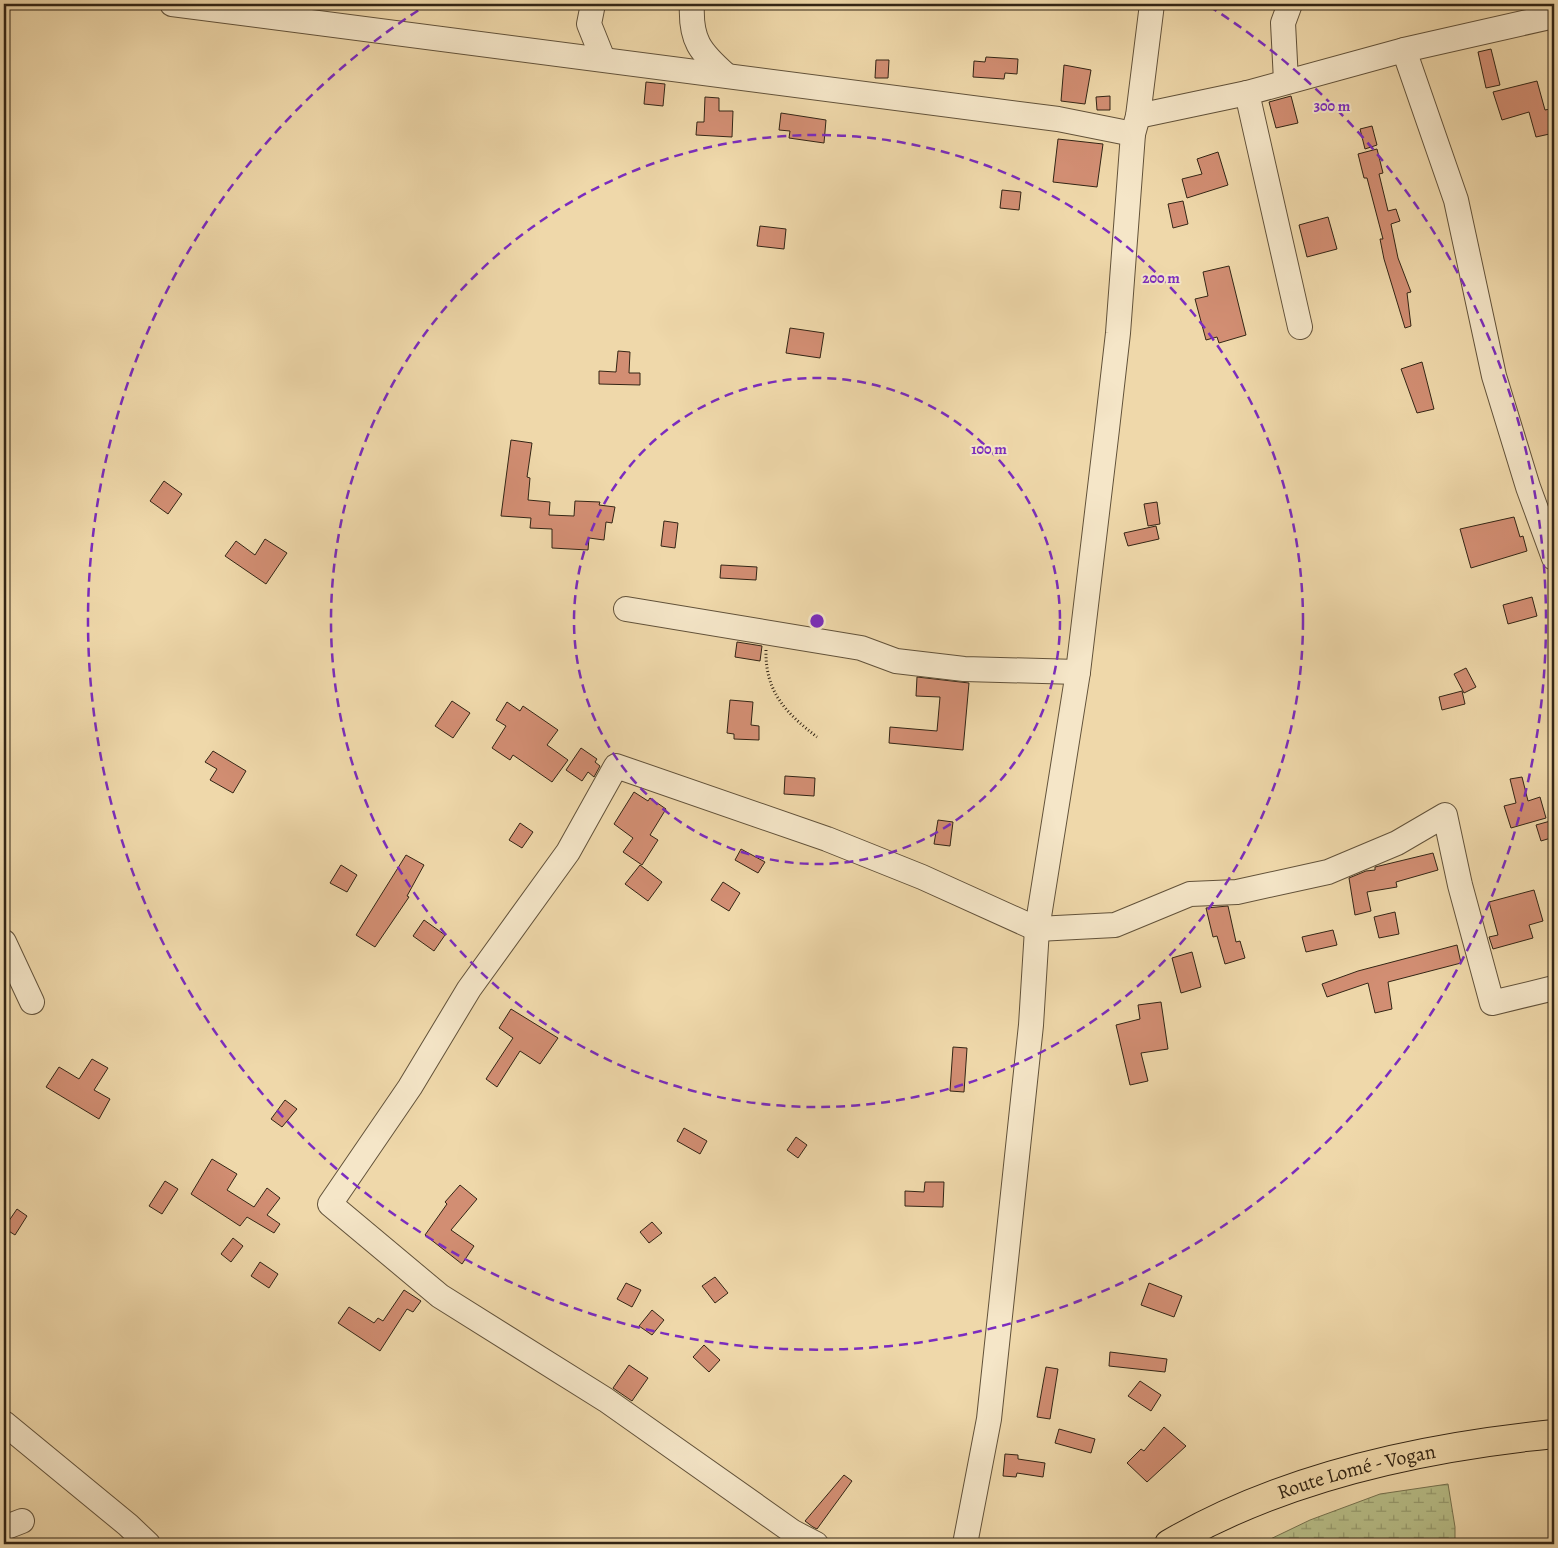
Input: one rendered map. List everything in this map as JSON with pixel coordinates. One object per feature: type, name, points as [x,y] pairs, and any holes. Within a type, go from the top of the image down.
[{"type":"main road","name":"Route Lomé - Vogan","points":[[1169,1544],[1252,1504],[1313,1482],[1393,1460],[1462,1446],[1554,1434]]},
{"type":"street","points":[[172,4],[203,6],[1058,119],[1135,125],[1286,81],[1404,50],[1554,16]]},
{"type":"street","points":[[593,4],[589,24],[603,59]]},
{"type":"street","points":[[692,4],[691,25],[703,54],[726,76]]},
{"type":"street","points":[[965,1544],[989,1419],[1031,1025],[1037,929],[1078,672],[1118,333],[1135,125],[1152,4]]},
{"type":"street","points":[[1286,81],[1283,23],[1290,4]]},
{"type":"street","points":[[1404,50],[1456,200],[1494,376],[1528,486],[1554,558]]},
{"type":"street","points":[[1248,93],[1300,327]]},
{"type":"street","points":[[626,608],[861,648],[896,662],[964,669],[1078,672]]},
{"type":"street","points":[[816,1544],[793,1532],[606,1400],[440,1296],[330,1204],[410,1087],[469,989],[568,852],[616,766],[827,838],[922,877],[1037,929],[1115,925],[1190,894],[1237,892],[1328,872],[1397,843],[1445,815],[1460,885],[1492,1004],[1554,988]]},
{"type":"street","points":[[4,942],[32,1002]]},
{"type":"street","points":[[4,1423],[128,1525],[148,1544]]},
{"type":"path","points":[[748,629],[766,641],[765,666],[771,685],[790,717],[817,738]]},
{"type":"green space","points":[[1448,1484],[1455,1527],[1455,1544],[1260,1544],[1310,1520],[1380,1494]]},
{"type":"building","points":[[1491,49],[1500,85],[1486,88],[1478,52]]},
{"type":"building","points":[[986,57],[1018,59],[1017,74],[1005,73],[1004,79],[973,77],[974,61],[985,62]]},
{"type":"building","points":[[876,60],[889,60],[888,78],[875,78]]},
{"type":"building","points":[[1064,65],[1091,70],[1085,104],[1061,101]]},
{"type":"building","points":[[1537,81],[1545,110],[1550,109],[1554,133],[1536,137],[1529,112],[1502,120],[1493,92]]},
{"type":"building","points":[[646,82],[665,84],[663,106],[644,104]]},
{"type":"building","points":[[1110,96],[1110,110],[1097,110],[1096,97]]},
{"type":"building","points":[[1291,96],[1298,123],[1276,128],[1269,102]]},
{"type":"building","points":[[705,97],[719,98],[719,111],[733,111],[732,137],[696,135],[697,122],[704,122]]},
{"type":"building","points":[[781,113],[826,120],[824,143],[789,138],[790,131],[779,130]]},
{"type":"building","points":[[1372,126],[1377,145],[1365,149],[1360,129]]},
{"type":"building","points":[[1058,139],[1103,144],[1097,187],[1053,182]]},
{"type":"building","points":[[1377,149],[1383,173],[1379,174],[1388,211],[1396,209],[1400,221],[1391,224],[1398,258],[1411,292],[1407,293],[1411,326],[1405,328],[1384,259],[1380,239],[1383,239],[1367,178],[1364,178],[1358,154]]},
{"type":"building","points":[[1218,152],[1228,185],[1187,198],[1182,179],[1202,174],[1197,159]]},
{"type":"building","points":[[1002,190],[1021,192],[1019,210],[1000,208]]},
{"type":"building","points":[[1183,201],[1188,224],[1173,228],[1168,204]]},
{"type":"building","points":[[1328,217],[1337,249],[1307,257],[1299,225]]},
{"type":"building","points":[[760,226],[786,229],[784,249],[757,246]]},
{"type":"building","points":[[1229,266],[1246,335],[1219,343],[1217,337],[1206,340],[1195,299],[1208,296],[1203,272]]},
{"type":"building","points":[[790,328],[824,333],[820,358],[786,353]]},
{"type":"building","points":[[618,351],[630,352],[629,373],[640,373],[640,385],[599,384],[599,371],[616,372]]},
{"type":"building","points":[[1422,362],[1434,409],[1417,413],[1401,369]]},
{"type":"building","points":[[511,440],[532,443],[527,477],[530,478],[528,500],[550,502],[549,515],[574,516],[575,501],[600,502],[599,505],[615,507],[612,523],[606,522],[604,540],[589,538],[588,550],[552,548],[552,529],[530,528],[531,518],[501,516]]},
{"type":"building","points":[[164,481],[182,494],[168,514],[150,501]]},
{"type":"building","points":[[1157,502],[1160,524],[1148,526],[1144,504]]},
{"type":"building","points":[[1514,517],[1520,537],[1523,536],[1527,551],[1471,568],[1460,529]]},
{"type":"building","points":[[664,521],[678,523],[675,548],[661,546]]},
{"type":"building","points":[[1156,526],[1159,539],[1128,546],[1124,533]]},
{"type":"building","points":[[265,539],[287,553],[266,584],[225,556],[236,541],[255,555]]},
{"type":"building","points":[[721,565],[757,567],[756,580],[720,578]]},
{"type":"building","points":[[1532,597],[1537,616],[1508,624],[1503,605]]},
{"type":"building","points":[[737,642],[762,646],[760,661],[735,657]]},
{"type":"building","points":[[1466,668],[1476,687],[1464,693],[1454,674]]},
{"type":"building","points":[[917,677],[969,683],[963,750],[889,743],[890,727],[937,731],[940,697],[916,696]]},
{"type":"building","points":[[1462,691],[1465,704],[1442,710],[1439,697]]},
{"type":"building","points":[[730,700],[753,702],[751,725],[759,726],[759,740],[734,739],[734,734],[727,733]]},
{"type":"building","points":[[452,701],[470,713],[453,738],[435,726]]},
{"type":"building","points":[[507,702],[520,711],[523,706],[558,730],[547,745],[568,760],[552,782],[513,755],[510,760],[492,748],[506,726],[496,720]]},
{"type":"building","points":[[581,748],[597,759],[595,762],[600,766],[594,777],[588,772],[582,781],[566,770]]},
{"type":"building","points":[[213,751],[246,771],[233,793],[210,780],[217,769],[205,762]]},
{"type":"building","points":[[785,776],[815,778],[814,796],[784,794]]},
{"type":"building","points":[[1522,777],[1528,801],[1540,797],[1546,818],[1511,828],[1504,806],[1516,803],[1510,779]]},
{"type":"building","points":[[634,792],[648,801],[650,798],[666,809],[650,835],[658,840],[642,865],[623,852],[633,838],[614,824]]},
{"type":"building","points":[[938,820],[953,822],[950,846],[934,844]]},
{"type":"building","points":[[1554,820],[1554,837],[1541,841],[1536,825]]},
{"type":"building","points":[[520,823],[533,832],[522,848],[509,840]]},
{"type":"building","points":[[741,849],[765,862],[758,873],[735,860]]},
{"type":"building","points":[[1433,853],[1438,870],[1396,882],[1397,887],[1367,892],[1371,911],[1355,915],[1349,878],[1366,871],[1375,870],[1375,867]]},
{"type":"building","points":[[406,855],[424,865],[407,896],[409,897],[375,947],[356,935]]},
{"type":"building","points":[[341,865],[357,875],[347,892],[330,883]]},
{"type":"building","points":[[640,865],[662,882],[648,901],[625,884]]},
{"type":"building","points":[[723,882],[740,893],[729,911],[711,900]]},
{"type":"building","points":[[1534,890],[1543,921],[1529,925],[1533,938],[1493,949],[1489,937],[1498,935],[1489,902]]},
{"type":"building","points":[[1228,906],[1236,942],[1240,941],[1245,958],[1225,964],[1217,936],[1213,937],[1206,908]]},
{"type":"building","points":[[1395,912],[1399,934],[1379,938],[1374,917]]},
{"type":"building","points":[[424,920],[445,935],[434,951],[413,936]]},
{"type":"building","points":[[1333,930],[1337,945],[1306,952],[1302,937]]},
{"type":"building","points":[[1457,945],[1461,963],[1388,982],[1392,1009],[1375,1013],[1368,983],[1327,997],[1322,984],[1358,971]]},
{"type":"building","points":[[1192,952],[1201,987],[1181,993],[1172,958]]},
{"type":"building","points":[[1161,1002],[1168,1049],[1141,1053],[1148,1081],[1130,1085],[1116,1025],[1140,1019],[1138,1005]]},
{"type":"building","points":[[511,1009],[558,1038],[540,1064],[520,1051],[497,1087],[486,1079],[513,1038],[499,1028]]},
{"type":"building","points":[[953,1047],[967,1048],[964,1092],[950,1091]]},
{"type":"building","points":[[92,1059],[108,1068],[94,1090],[110,1099],[99,1119],[46,1087],[59,1067],[79,1079]]},
{"type":"building","points":[[285,1100],[297,1109],[282,1127],[271,1119]]},
{"type":"building","points":[[684,1128],[707,1141],[700,1154],[677,1141]]},
{"type":"building","points":[[796,1137],[807,1145],[798,1158],[787,1150]]},
{"type":"building","points":[[212,1159],[237,1174],[227,1190],[254,1207],[267,1188],[280,1198],[267,1215],[280,1224],[274,1233],[247,1217],[240,1226],[191,1194]]},
{"type":"building","points":[[165,1181],[178,1189],[162,1214],[149,1206]]},
{"type":"building","points":[[925,1182],[944,1182],[943,1207],[905,1206],[905,1191],[924,1192]]},
{"type":"building","points":[[460,1185],[477,1199],[451,1230],[474,1246],[462,1264],[425,1235],[447,1204],[445,1202]]},
{"type":"building","points":[[17,1209],[27,1216],[15,1235],[4,1228]]},
{"type":"building","points":[[652,1222],[662,1233],[649,1243],[640,1232]]},
{"type":"building","points":[[233,1238],[243,1246],[231,1262],[221,1254]]},
{"type":"building","points":[[260,1262],[278,1274],[269,1288],[251,1276]]},
{"type":"building","points":[[715,1277],[728,1293],[715,1303],[702,1286]]},
{"type":"building","points":[[626,1283],[641,1290],[632,1307],[617,1299]]},
{"type":"building","points":[[1149,1283],[1182,1296],[1174,1317],[1141,1305]]},
{"type":"building","points":[[404,1290],[421,1301],[413,1312],[407,1309],[380,1351],[338,1323],[349,1307],[374,1323],[378,1318],[383,1321]]},
{"type":"building","points":[[652,1310],[664,1320],[652,1335],[639,1326]]},
{"type":"building","points":[[704,1345],[720,1360],[709,1372],[693,1357]]},
{"type":"building","points":[[1110,1352],[1167,1359],[1165,1372],[1109,1366]]},
{"type":"building","points":[[629,1365],[648,1378],[632,1401],[613,1388]]},
{"type":"building","points":[[1046,1367],[1058,1369],[1050,1419],[1037,1417]]},
{"type":"building","points":[[1140,1381],[1161,1395],[1151,1411],[1128,1396]]},
{"type":"building","points":[[1164,1427],[1186,1446],[1147,1482],[1127,1463],[1141,1449],[1144,1451]]},
{"type":"building","points":[[1059,1429],[1095,1439],[1091,1453],[1055,1443]]},
{"type":"building","points":[[1005,1454],[1018,1455],[1018,1459],[1045,1463],[1043,1477],[1017,1473],[1016,1477],[1003,1476]]},
{"type":"building","points":[[844,1475],[852,1481],[817,1529],[813,1527],[805,1521]]}]
